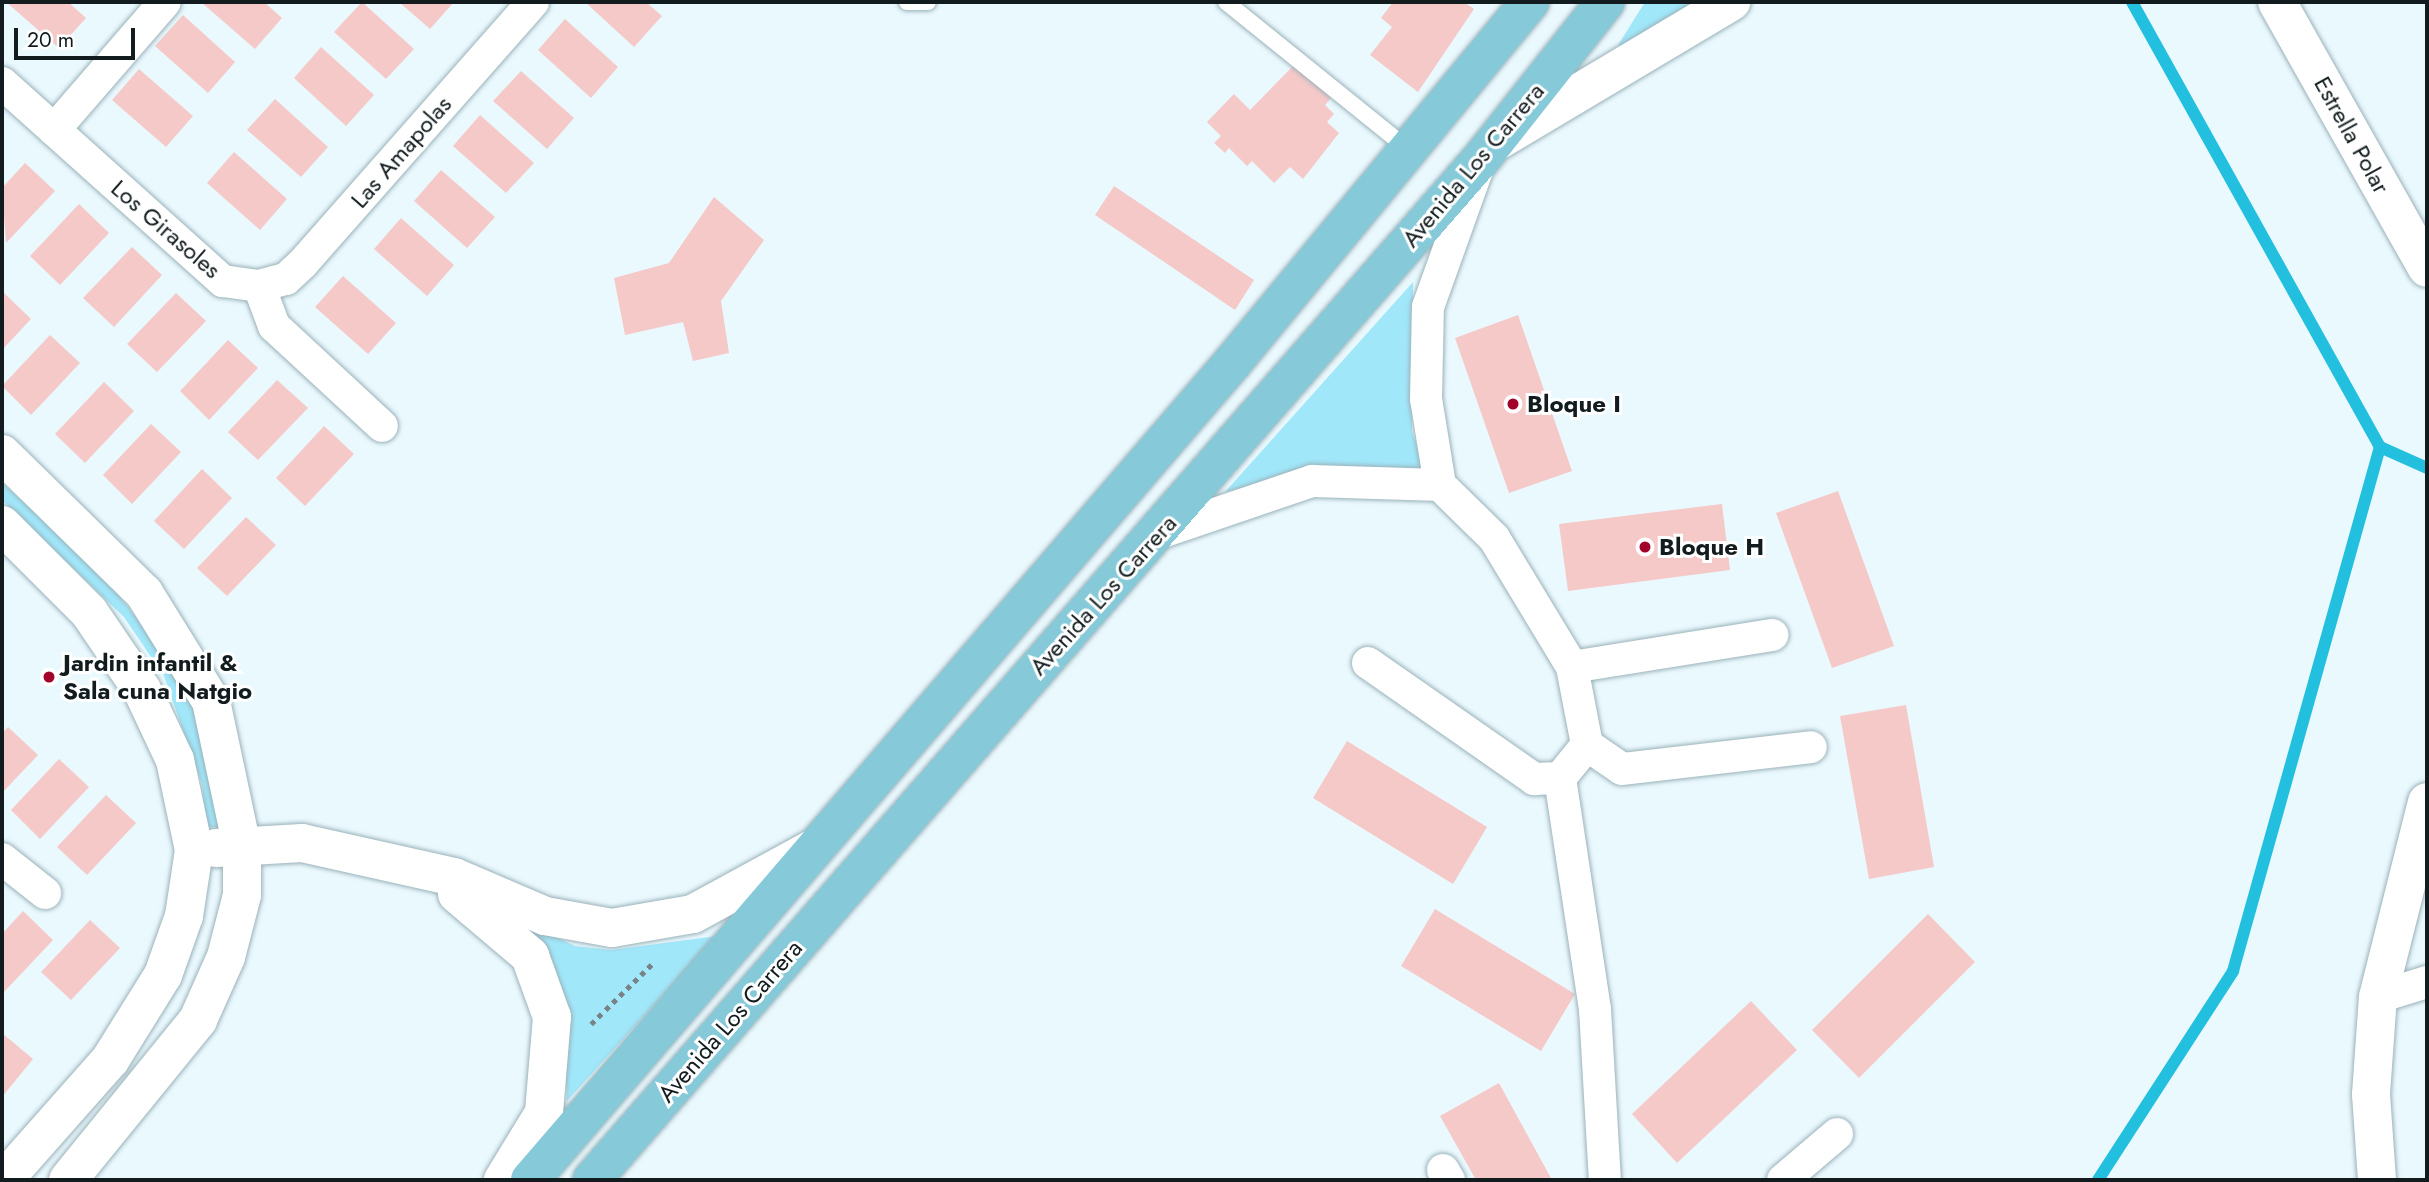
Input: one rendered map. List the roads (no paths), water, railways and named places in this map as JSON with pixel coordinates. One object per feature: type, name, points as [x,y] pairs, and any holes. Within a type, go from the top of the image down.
[{"type":"main road","name":"Avenida Los Carrera","points":[[530,1180],[822,844],[1530,2]]},
{"type":"main road","name":"Avenida Los Carrera","points":[[597,1179],[1488,151],[1605,2]]},
{"type":"street","points":[[54,130],[165,2]]},
{"type":"street","name":"Las Amapolas","points":[[259,286],[286,279],[303,263],[533,2]]},
{"type":"street","points":[[1731,2],[1488,151],[1428,307],[1426,400],[1440,485],[1494,537],[1572,667],[1587,745],[1622,769],[1811,747]]},
{"type":"street","name":"Estrella Polar","points":[[2277,2],[2427,268]]},
{"type":"street","name":"Los Girasoles","points":[[2,83],[223,281],[259,286]]},
{"type":"street","points":[[259,286],[274,326],[382,426]]},
{"type":"street","points":[[2,454],[144,593],[211,701],[242,847],[242,895],[226,957],[198,1020],[68,1180]]},
{"type":"street","points":[[1159,533],[1312,481],[1440,485]]},
{"type":"street","points":[[2,525],[89,612],[142,690],[175,760],[194,850],[184,916],[163,975],[110,1060],[4,1180]]},
{"type":"street","points":[[1572,667],[1772,635]]},
{"type":"street","points":[[1368,663],[1534,779],[1560,778]]},
{"type":"street","points":[[1587,745],[1560,778],[1595,1009],[1605,1180]]},
{"type":"street","points":[[2377,1180],[2371,1094],[2378,997],[2427,802]]},
{"type":"street","points":[[194,850],[302,842],[424,870],[545,916],[612,928],[694,914],[822,844]]},
{"type":"street","points":[[2,859],[45,892]]},
{"type":"street","points":[[424,870],[492,919],[530,956],[552,1017],[551,1064],[544,1113],[503,1180]]},
{"type":"street","points":[[2378,997],[2427,982]]},
{"type":"street","points":[[1783,1180],[1837,1134]]},
{"type":"lane","points":[[907,2],[928,2]]},
{"type":"lane","points":[[1226,2],[1408,149]]},
{"type":"waterway","points":[[2132,2],[2380,447],[2427,468]]},
{"type":"waterway","points":[[2098,1180],[2233,971],[2380,447]]},
{"type":"place","name":"Bloque I","points":[[1513,404]]},
{"type":"place","name":"Bloque H","points":[[1645,547]]},
{"type":"place","name":"Jardin infantil & Sala cuna Natgio","points":[[49,677]]}]
